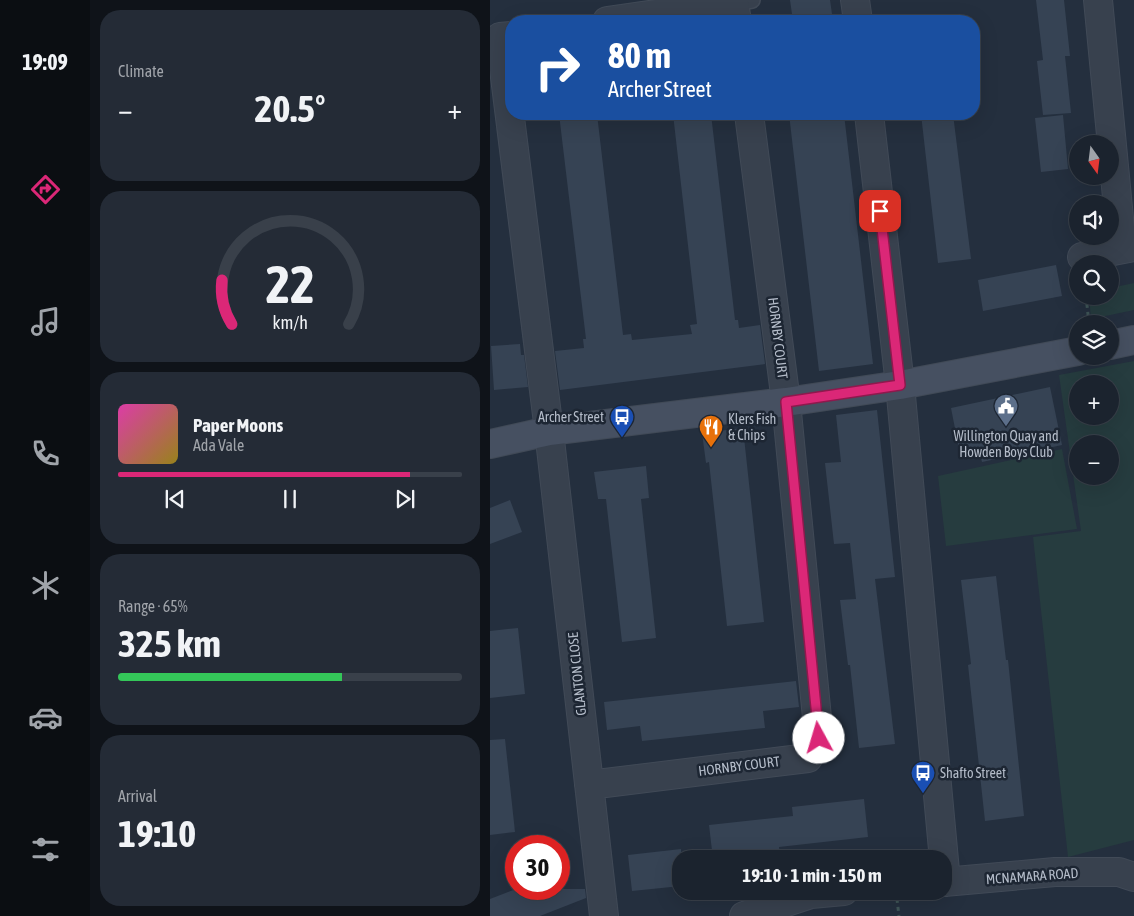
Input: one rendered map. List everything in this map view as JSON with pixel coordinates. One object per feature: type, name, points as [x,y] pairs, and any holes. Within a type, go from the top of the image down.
[{"type":"main road","points":[[1119,343],[1134,340]]},
{"type":"main road","points":[[490,444],[549,431],[786,402],[900,385],[1069,353]]},
{"type":"street","points":[[855,0],[857,15]]},
{"type":"street","points":[[1092,255],[1128,248],[1098,0]]},
{"type":"street","points":[[669,15],[741,8]]},
{"type":"street","points":[[505,37],[500,37],[499,81],[549,431]]},
{"type":"street","name":"HORNBY COURT","points":[[589,785],[808,758],[819,738],[786,402],[750,120]]},
{"type":"street","points":[[870,120],[900,385],[942,850]]},
{"type":"street","name":"GLANTON CLOSE","points":[[549,431],[604,916]]},
{"type":"street","name":"MCNAMARA ROAD","points":[[952,881],[1055,872],[1127,875]]},
{"type":"street","points":[[744,916],[793,900]]},
{"type":"path","points":[[897,900],[899,916]]},
{"type":"green space","points":[[1134,283],[1134,310],[1110,315],[1091,315],[1090,305],[1119,305],[1119,286]]},
{"type":"green space","points":[[1134,361],[1134,840],[1068,857],[1033,537],[1081,531],[1075,485],[1119,485],[1119,435],[1069,435],[1069,446],[1059,375]]},
{"type":"green space","points":[[1062,449],[1077,529],[946,546],[938,476]]},
{"type":"building","points":[[790,0],[830,0],[832,15],[792,15]]},
{"type":"building","points":[[1036,0],[1064,0],[1070,56],[1065,56],[1071,113],[1043,115],[1037,61],[1043,60]]},
{"type":"building","points":[[1063,115],[1068,169],[1041,172],[1035,118]]},
{"type":"building","points":[[560,120],[598,120],[623,335],[631,334],[632,340],[692,334],[690,325],[697,324],[674,120],[712,120],[735,320],[738,320],[739,328],[760,325],[765,364],[560,390],[555,351],[584,348],[583,339],[586,339]]},
{"type":"building","points":[[790,120],[845,120],[873,364],[819,371]]},
{"type":"building","points":[[922,120],[954,120],[971,259],[938,263]]},
{"type":"building","points":[[1056,265],[1062,296],[983,311],[978,280]]},
{"type":"building","points":[[520,344],[521,355],[524,355],[528,387],[494,390],[491,346]]},
{"type":"building","name":"Willington Quay and Howden Boys Club","points":[[1050,387],[1062,445],[982,462],[979,450],[960,454],[951,408]]},
{"type":"building","points":[[877,410],[895,577],[875,579],[895,744],[859,748],[850,665],[848,665],[840,600],[856,599],[850,543],[834,544],[825,463],[841,462],[836,415]]},
{"type":"building","points":[[743,428],[764,622],[727,626],[709,462],[706,463],[702,433]]},
{"type":"building","points":[[646,466],[649,498],[641,499],[656,638],[622,642],[606,499],[598,499],[594,472]]},
{"type":"building","points":[[510,500],[522,532],[490,544],[490,508]]},
{"type":"building","points":[[996,576],[1006,660],[1008,660],[1024,816],[985,821],[968,665],[971,664],[961,580]]},
{"type":"building","points":[[518,628],[525,694],[490,698],[490,631]]},
{"type":"building","points":[[796,681],[799,707],[763,711],[765,728],[642,741],[640,726],[607,730],[604,702]]},
{"type":"building","points":[[505,739],[515,832],[490,835],[490,740]]},
{"type":"building","points":[[864,799],[868,837],[779,847],[779,850],[712,850],[709,825],[793,816],[792,807]]},
{"type":"building","points":[[672,850],[672,887],[632,891],[628,855]]},
{"type":"building","points":[[570,889],[585,889],[586,898],[540,916],[490,916],[490,899],[505,893],[505,900],[570,900]]},
{"type":"place","name":"Willington Quay and Howden Boys Club","points":[[1006,427]]},
{"type":"place","name":"Archer Street","points":[[622,438]]},
{"type":"place","name":"Klers Fish & Chips","points":[[711,448]]},
{"type":"place","name":"Shafto Street","points":[[923,794]]},
{"type":"route","points":[[819,738],[786,402],[900,385],[880,211]]}]
